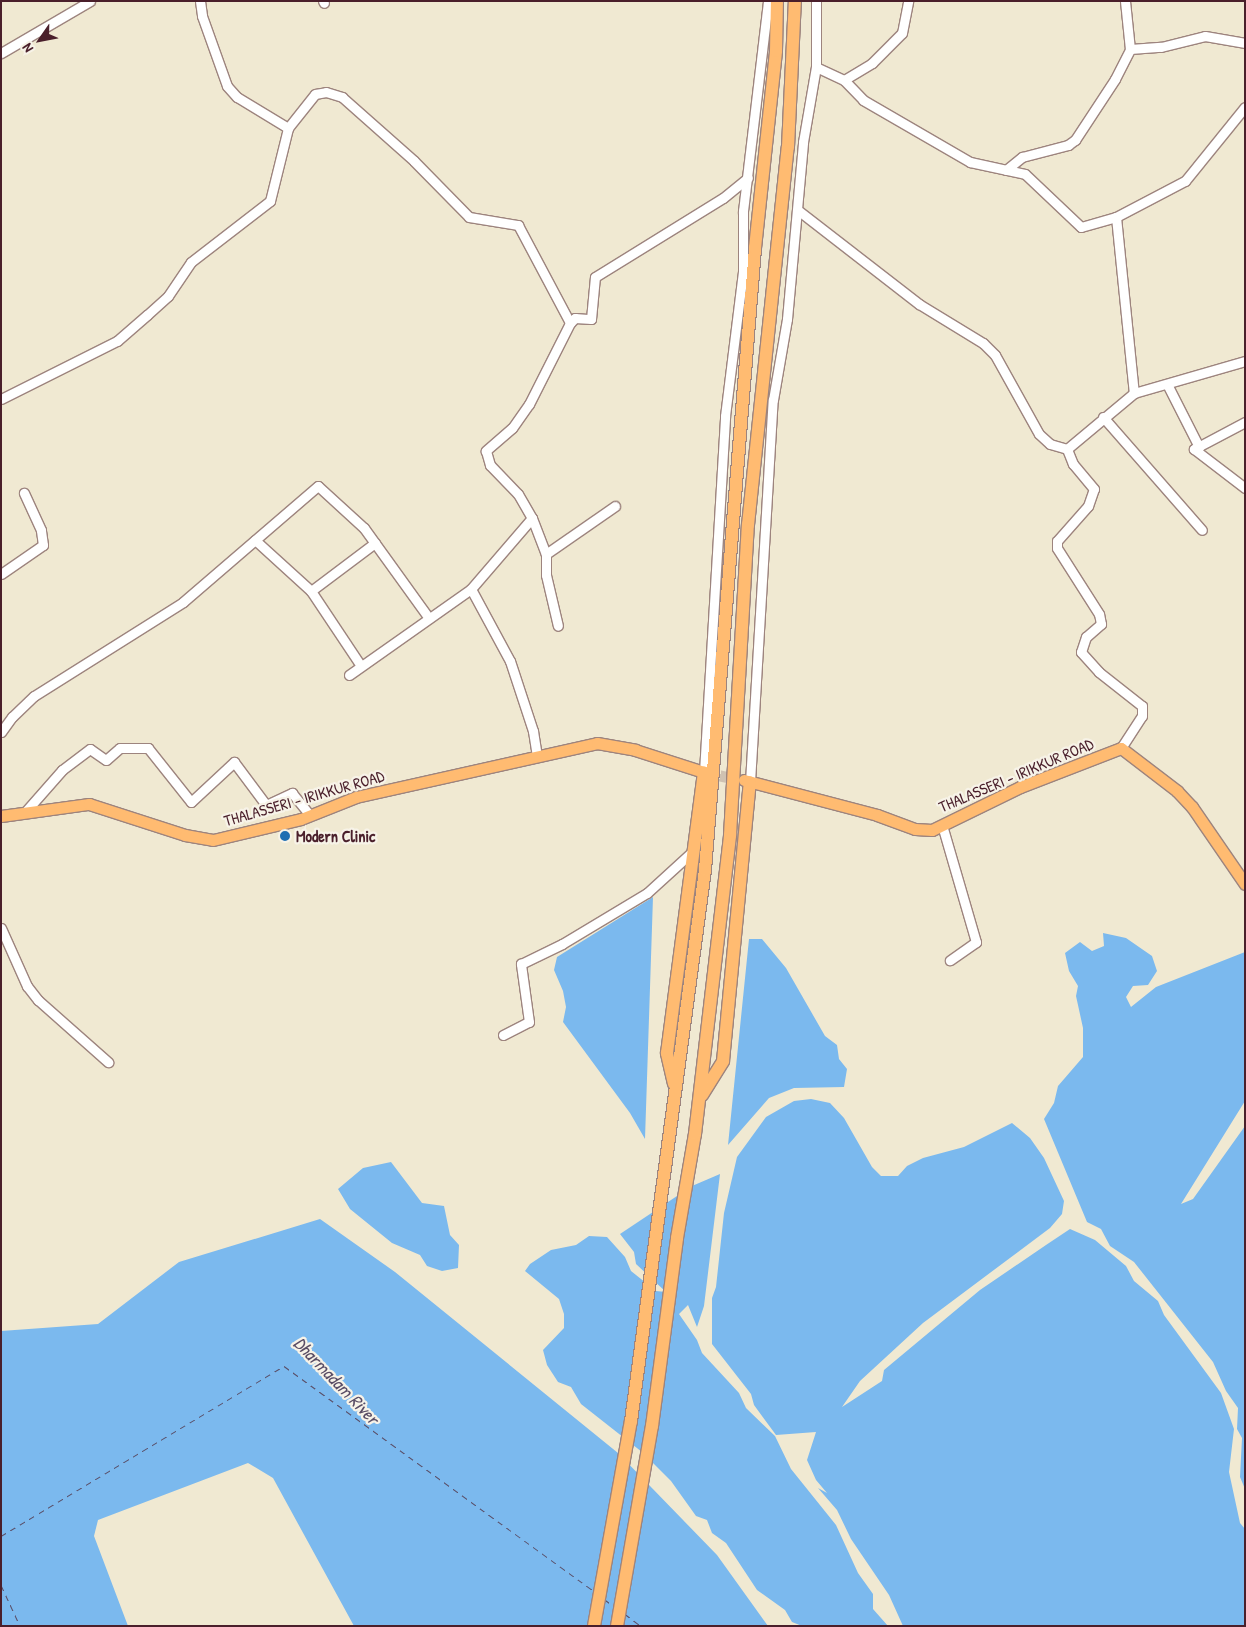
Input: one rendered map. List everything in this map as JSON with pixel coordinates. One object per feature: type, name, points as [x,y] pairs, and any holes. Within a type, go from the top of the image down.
[{"type":"highway","points":[[594,1626],[631,1421],[676,1094],[709,828],[755,248],[776,51],[777,1]]},
{"type":"highway","points":[[617,1626],[652,1426],[677,1238],[695,1134],[730,835],[748,524],[788,147],[795,1]]},
{"type":"highway","points":[[676,1094],[667,1053],[704,772]]},
{"type":"highway","points":[[699,1100],[723,1060],[747,781]]},
{"type":"main road","name":"THALASSERI - IRIKKUR ROAD","points":[[1,816],[26,810],[89,804],[185,835],[213,840],[310,815],[356,797],[597,743],[635,750],[704,772]]},
{"type":"main road","name":"THALASSERI - IRIKKUR ROAD","points":[[747,781],[878,815],[915,829],[932,830],[1020,787],[1121,748]]},
{"type":"main road","points":[[1121,748],[1177,791],[1192,807],[1245,884]]},
{"type":"street","points":[[1,52],[90,1]]},
{"type":"street","points":[[200,1],[202,16],[228,86],[237,97],[288,128]]},
{"type":"street","points":[[704,772],[726,416],[744,272],[743,211],[768,1]]},
{"type":"street","points":[[747,781],[773,400],[787,319],[799,211],[803,142],[816,67],[816,5],[825,1]]},
{"type":"street","points":[[844,80],[872,63],[902,33],[908,1]]},
{"type":"street","points":[[1006,170],[1022,157],[1075,140],[1115,79],[1130,48],[1125,1]]},
{"type":"street","points":[[1130,48],[1161,47],[1205,36],[1245,43]]},
{"type":"street","points":[[816,67],[844,80],[863,100],[970,162],[1025,174],[1081,227],[1116,217],[1185,181],[1245,107]]},
{"type":"street","points":[[1,399],[117,340],[168,296],[191,262],[270,201],[288,128],[315,94],[326,92],[342,97],[414,161],[468,217],[518,225],[570,324]]},
{"type":"street","points":[[558,626],[546,575],[546,554],[532,518],[518,494],[490,465],[486,451],[512,428],[529,404],[570,324],[575,318],[591,319],[596,278],[723,198],[748,178]]},
{"type":"street","points":[[799,211],[920,304],[983,343],[995,355],[1039,434],[1050,444],[1067,450],[1073,464],[1094,489],[1088,506],[1057,541],[1057,548],[1099,614],[1101,624],[1086,637],[1081,652],[1098,672],[1142,706],[1142,716],[1121,748]]},
{"type":"street","points":[[1116,217],[1134,393]]},
{"type":"street","points":[[1067,450],[1134,393],[1245,361]]},
{"type":"street","points":[[1167,384],[1199,446]]},
{"type":"street","points":[[1103,418],[1202,530]]},
{"type":"street","points":[[1245,422],[1194,449],[1196,453],[1245,488]]},
{"type":"street","points":[[1,732],[12,716],[34,696],[183,602],[318,486],[375,543],[429,618]]},
{"type":"street","points":[[1,574],[44,545],[42,530],[24,493]]},
{"type":"street","points":[[546,554],[615,506]]},
{"type":"street","points":[[349,675],[471,589],[532,518]]},
{"type":"street","points":[[255,540],[311,592],[361,666]]},
{"type":"street","points":[[311,592],[375,543]]},
{"type":"street","points":[[471,589],[510,661],[533,731],[537,756]]},
{"type":"street","points":[[26,810],[62,770],[90,748],[106,760],[120,748],[148,748],[191,802],[234,762],[266,804],[292,793],[310,815]]},
{"type":"street","points":[[942,825],[976,942],[950,960]]},
{"type":"street","points":[[503,1035],[529,1022],[521,964],[562,944],[647,893],[692,852]]},
{"type":"street","points":[[1,928],[27,986],[38,1000],[108,1062]]},
{"type":"water","points":[[653,897],[645,1139],[630,1113],[563,1022],[566,1007],[563,991],[554,970],[557,957]]},
{"type":"water","points":[[1103,933],[1126,938],[1152,956],[1157,971],[1148,985],[1133,986],[1126,997],[1131,1007],[1156,987],[1245,952],[1245,1101],[1181,1204],[1193,1199],[1245,1126],[1245,1489],[1240,1477],[1242,1438],[1237,1429],[1238,1408],[1226,1391],[1213,1362],[1134,1262],[1110,1246],[1101,1229],[1087,1222],[1044,1119],[1054,1103],[1058,1086],[1083,1057],[1083,1028],[1076,996],[1078,986],[1069,971],[1065,953],[1080,942],[1092,951],[1104,946]]},
{"type":"water","points":[[749,939],[762,939],[786,968],[825,1036],[837,1045],[839,1059],[847,1069],[844,1087],[794,1088],[769,1098],[728,1145]]},
{"type":"water","points":[[811,1099],[830,1103],[844,1118],[872,1167],[881,1176],[898,1176],[907,1166],[923,1158],[964,1147],[1012,1123],[1030,1138],[1044,1158],[1064,1201],[1062,1214],[1050,1228],[923,1323],[860,1381],[842,1407],[882,1381],[884,1370],[980,1290],[1070,1229],[1095,1240],[1126,1266],[1134,1281],[1158,1301],[1164,1315],[1221,1393],[1234,1429],[1229,1472],[1240,1523],[1245,1529],[1245,1626],[903,1626],[889,1595],[851,1539],[837,1510],[818,1488],[827,1493],[816,1480],[807,1460],[816,1432],[776,1435],[754,1405],[751,1394],[712,1344],[712,1298],[716,1287],[724,1213],[737,1157],[766,1117],[794,1101]]},
{"type":"water","points":[[391,1162],[422,1203],[444,1206],[450,1235],[459,1245],[458,1268],[442,1271],[427,1266],[420,1255],[392,1243],[350,1209],[338,1189],[363,1168]]},
{"type":"water","points":[[720,1174],[704,1306],[697,1327],[688,1305],[679,1314],[697,1340],[702,1353],[739,1393],[746,1408],[775,1436],[791,1469],[836,1525],[858,1573],[873,1594],[873,1609],[888,1626],[802,1626],[792,1622],[785,1610],[757,1590],[726,1543],[712,1533],[707,1520],[696,1516],[671,1481],[642,1452],[581,1404],[571,1387],[558,1382],[547,1365],[543,1350],[564,1328],[564,1314],[559,1299],[525,1271],[530,1264],[551,1250],[576,1245],[589,1236],[607,1237],[625,1257],[631,1271],[656,1291],[666,1292],[636,1264],[634,1252],[620,1234],[692,1186]]},
{"type":"water","name":"Dharmadam River","points":[[320,1219],[395,1272],[618,1453],[717,1555],[768,1626],[354,1626],[273,1478],[248,1463],[98,1520],[94,1536],[128,1626],[1,1626],[1,1331],[98,1324],[179,1262]]},
{"type":"ferry route","points":[[1,1536],[284,1366],[595,1592]]},
{"type":"ferry route","points":[[1,1585],[20,1626]]},
{"type":"ferry route","points":[[604,1599],[615,1607]]},
{"type":"ferry route","points":[[625,1614],[641,1626]]},
{"type":"tunnel","points":[[704,772],[743,780]]},
{"type":"place","name":"Modern Clinic","points":[[285,836]]}]
